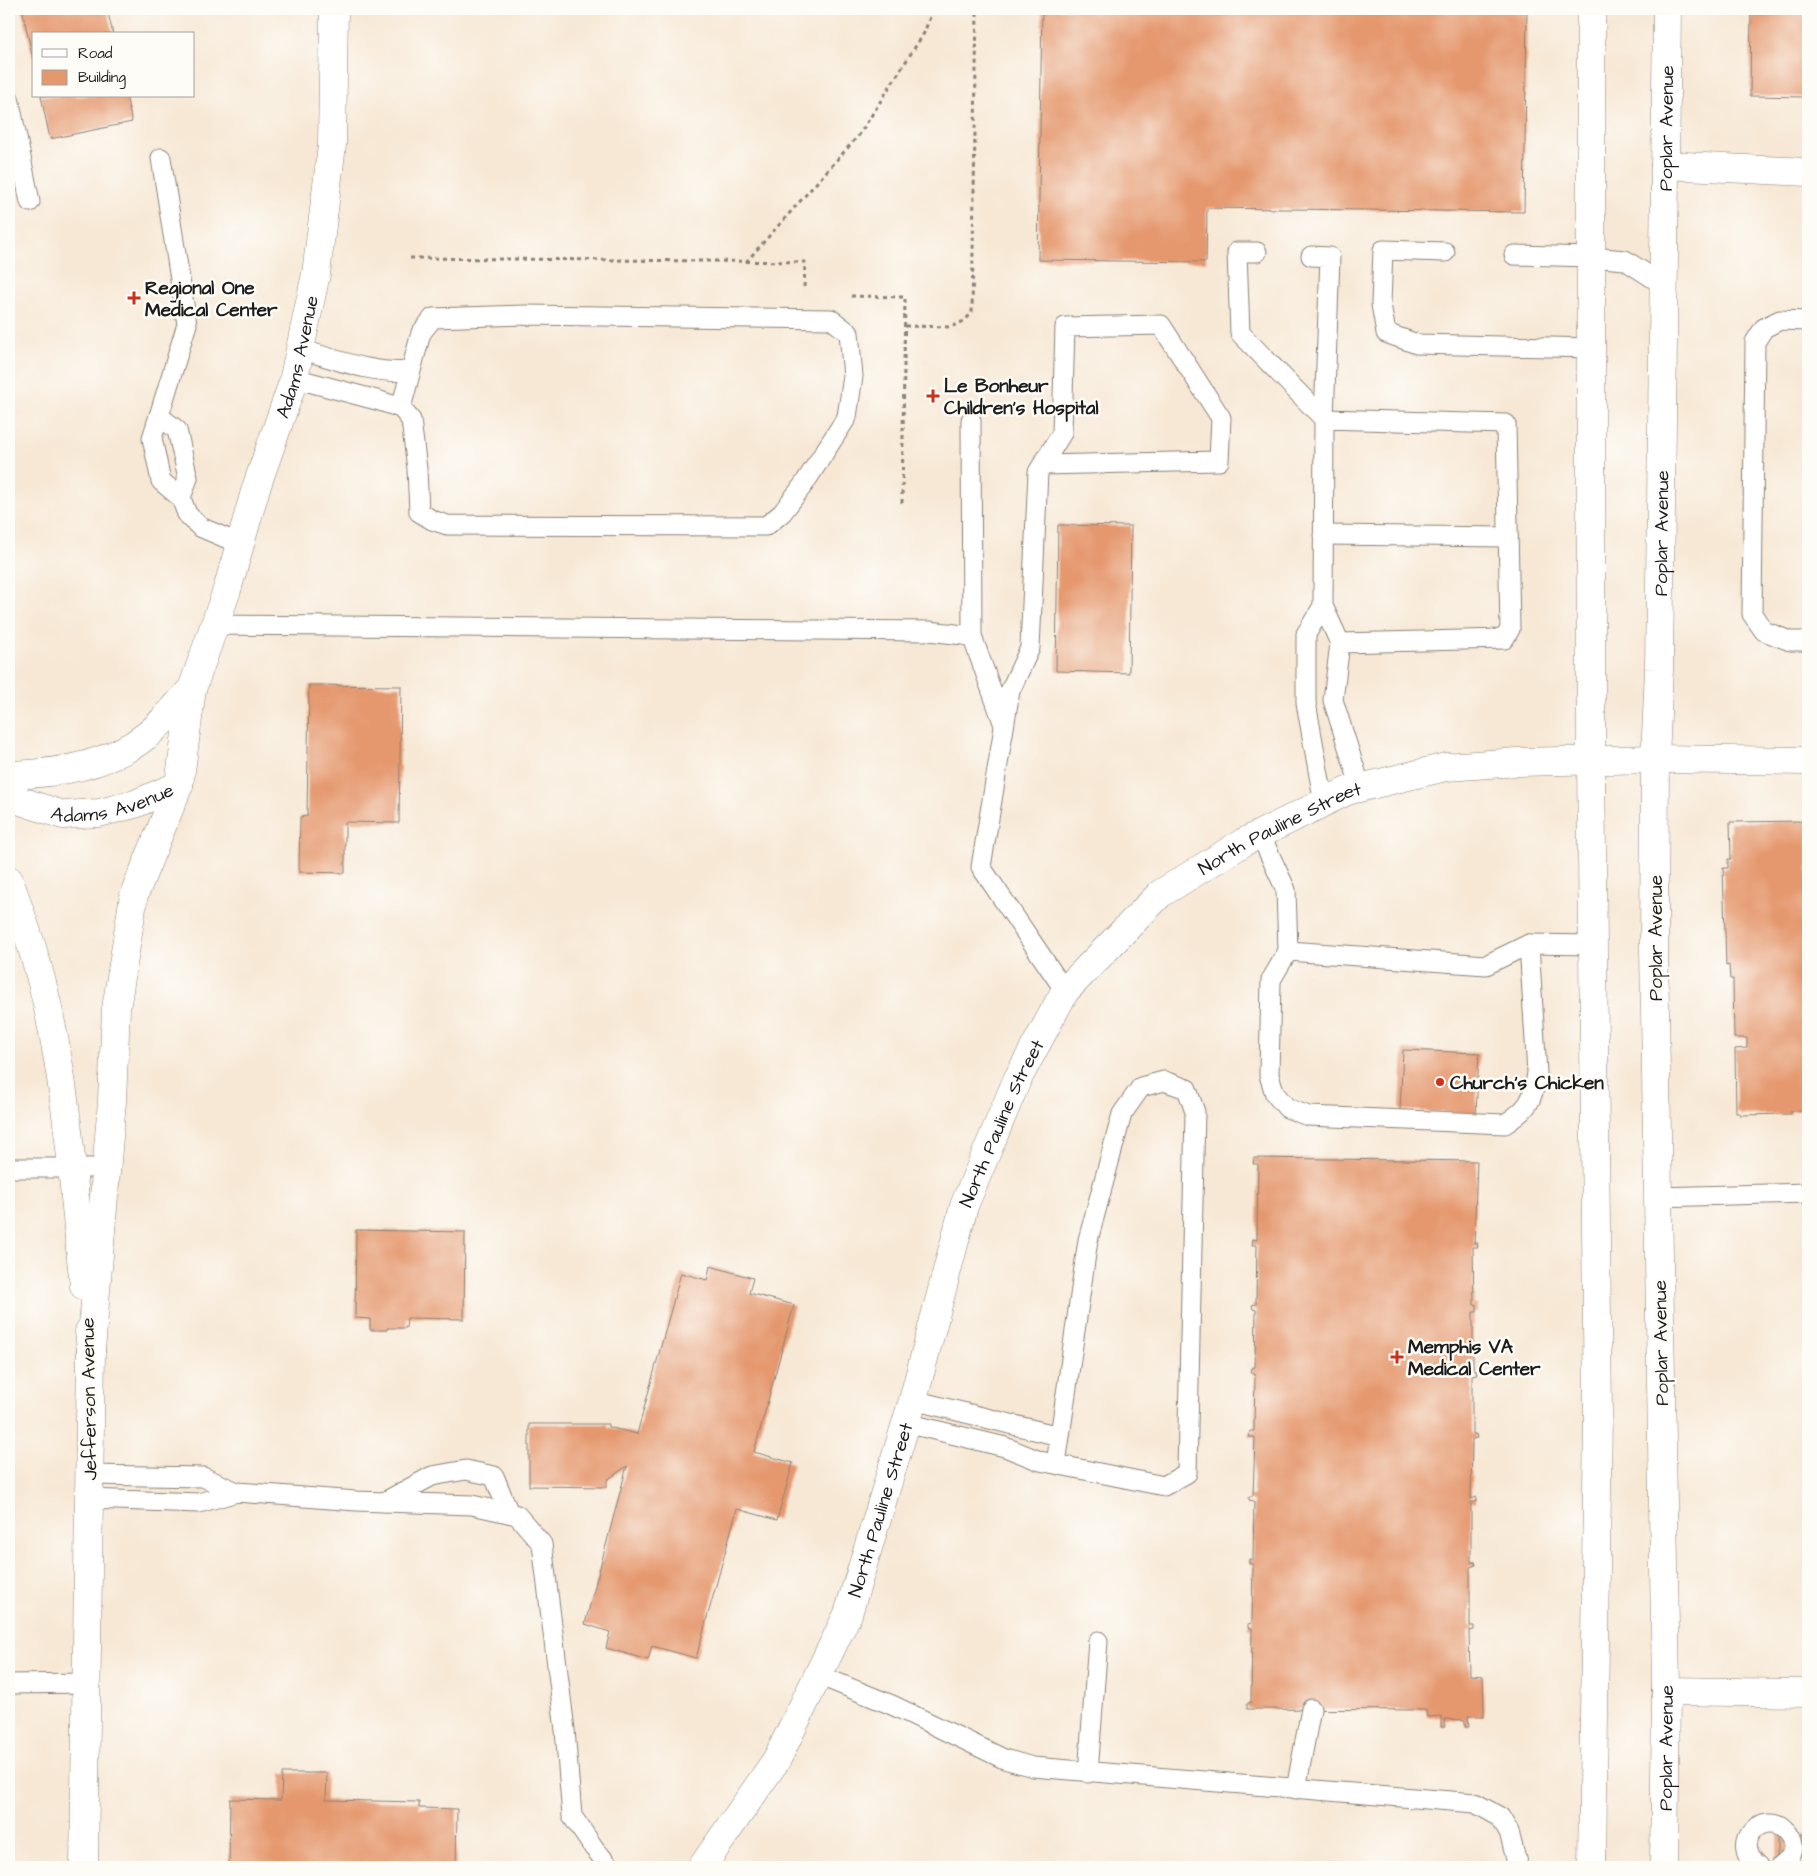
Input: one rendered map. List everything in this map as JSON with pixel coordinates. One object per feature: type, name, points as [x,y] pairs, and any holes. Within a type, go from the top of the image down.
[{"type":"main road","name":"Adams Avenue","points":[[9,796],[63,815],[99,814],[135,804],[178,785],[192,689],[227,590],[256,488],[294,378],[316,274],[332,145],[334,9]]},
{"type":"main road","points":[[1591,9],[1591,761],[1598,1416],[1592,1867]]},
{"type":"main road","name":"Poplar Avenue","points":[[1664,1867],[1666,1691],[1654,948],[1655,759],[1659,669],[1667,9]]},
{"type":"main road","points":[[1665,164],[1808,172]]},
{"type":"main road","name":"Adams Avenue","points":[[9,774],[38,774],[58,771],[119,753],[147,735],[192,689]]},
{"type":"main road","name":"North Pauline Street","points":[[702,1867],[777,1759],[848,1614],[909,1411],[964,1206],[1017,1080],[1065,991],[1160,894],[1260,834],[1348,791],[1446,767],[1518,762],[1655,759],[1808,761]]},
{"type":"main road","points":[[90,1350],[112,1101],[116,1008],[134,895],[178,785]]},
{"type":"main road","name":"Jefferson Avenue","points":[[9,880],[29,935],[50,1018],[64,1097],[90,1350],[84,1867]]},
{"type":"main road","points":[[1666,1691],[1808,1693]]},
{"type":"lane","points":[[9,98],[30,202]]},
{"type":"lane","points":[[161,158],[187,324],[152,438],[161,481],[182,498],[187,514],[200,526],[240,544]]},
{"type":"lane","points":[[1445,252],[1384,250],[1381,304],[1386,333],[1417,344],[1590,348]]},
{"type":"lane","points":[[1257,252],[1237,252],[1240,333],[1324,419],[1506,424],[1510,629],[1504,639],[1340,643]]},
{"type":"lane","points":[[1514,255],[1626,260],[1664,286]]},
{"type":"lane","points":[[1311,256],[1330,257],[1324,419],[1323,606],[1340,643],[1333,700],[1361,788]]},
{"type":"lane","points":[[294,378],[401,408],[411,420],[417,469],[419,512],[432,520],[447,525],[766,526],[782,513],[804,484],[847,418],[853,376],[849,333],[831,319],[525,315],[433,318],[421,333],[401,408]]},
{"type":"lane","points":[[1808,321],[1780,320],[1764,328],[1755,342],[1752,614],[1764,630],[1790,640],[1808,641]]},
{"type":"lane","points":[[1042,465],[1218,461],[1221,418],[1162,325],[1065,327],[1062,433],[1042,465],[1038,472],[1030,648],[1010,691],[981,868],[1065,991]]},
{"type":"lane","points":[[300,349],[356,365],[395,373],[411,371]]},
{"type":"lane","points":[[159,416],[177,430],[188,478],[182,498]]},
{"type":"lane","points":[[971,420],[972,636],[1004,726]]},
{"type":"lane","points":[[1323,536],[1508,537]]},
{"type":"lane","points":[[1323,606],[1306,634],[1306,703],[1324,803]]},
{"type":"lane","points":[[214,625],[929,631],[972,636]]},
{"type":"lane","points":[[1260,834],[1286,890],[1288,952],[1270,980],[1269,1075],[1275,1094],[1287,1108],[1308,1116],[1505,1124],[1523,1112],[1534,1092],[1537,1072],[1528,944]]},
{"type":"lane","points":[[1288,952],[1486,965],[1528,944],[1593,944]]},
{"type":"lane","points":[[909,1411],[1040,1461],[1164,1486],[1187,1472],[1195,1112],[1186,1089],[1164,1081],[1141,1088],[1122,1114],[1088,1240],[1056,1464]]},
{"type":"lane","points":[[9,1168],[106,1168]]},
{"type":"lane","points":[[1658,1197],[1808,1193]]},
{"type":"lane","points":[[909,1411],[1059,1436]]},
{"type":"lane","points":[[383,1502],[432,1476],[466,1470],[494,1476],[509,1513]]},
{"type":"lane","points":[[89,1487],[203,1477],[237,1492],[383,1502],[472,1505],[517,1515],[542,1544],[565,1730],[572,1816],[610,1867]]},
{"type":"lane","points":[[89,1487],[200,1503],[237,1492]]},
{"type":"lane","points":[[1088,1773],[1098,1641]]},
{"type":"lane","points":[[818,1675],[892,1705],[1004,1759],[1033,1767],[1088,1773],[1475,1803],[1500,1817],[1509,1832],[1518,1867]]},
{"type":"lane","points":[[9,1684],[87,1683]]},
{"type":"lane","points":[[1296,1789],[1312,1709]]},
{"type":"lane","points":[[1758,1867],[1748,1855],[1746,1848],[1747,1840],[1754,1828],[1768,1823],[1782,1827],[1791,1838],[1792,1853],[1788,1861],[1780,1867]]},
{"type":"path","points":[[746,262],[859,135],[924,33],[933,9]]},
{"type":"path","points":[[905,326],[951,326],[964,322],[972,313],[977,9]]},
{"type":"building","points":[[22,9],[107,9],[113,32],[32,32],[32,54]]},
{"type":"building","points":[[1042,9],[1527,9],[1524,212],[1207,208],[1206,262],[1038,260]]},
{"type":"building","points":[[1751,9],[1808,9],[1808,97],[1750,96]]},
{"type":"building","points":[[41,98],[126,98],[132,122],[50,139]]},
{"type":"building","points":[[1058,525],[1131,526],[1129,673],[1056,671]]},
{"type":"building","points":[[309,685],[401,686],[399,823],[345,822],[345,873],[299,872],[300,817],[307,816]]},
{"type":"building","points":[[1808,821],[1808,1111],[1791,1111],[1791,1114],[1740,1115],[1740,1113],[1736,1113],[1735,1049],[1747,1048],[1747,1038],[1734,1038],[1733,979],[1730,979],[1729,965],[1726,966],[1723,868],[1728,868],[1728,859],[1731,859],[1730,822]]},
{"type":"building","name":"Church's Chicken","points":[[1403,1050],[1479,1053],[1476,1114],[1400,1110]]},
{"type":"building","points":[[1254,1158],[1477,1161],[1474,1243],[1477,1243],[1478,1247],[1473,1247],[1474,1305],[1477,1304],[1477,1312],[1473,1312],[1473,1369],[1476,1370],[1477,1374],[1472,1375],[1472,1434],[1476,1434],[1477,1438],[1472,1439],[1471,1499],[1476,1497],[1476,1502],[1471,1502],[1471,1562],[1475,1562],[1476,1565],[1470,1567],[1470,1626],[1474,1626],[1474,1630],[1469,1631],[1470,1675],[1483,1676],[1484,1716],[1468,1716],[1469,1727],[1465,1727],[1465,1720],[1444,1719],[1445,1727],[1441,1727],[1441,1716],[1427,1717],[1426,1710],[1247,1709],[1247,1704],[1251,1702],[1252,1628],[1248,1628],[1248,1624],[1252,1623],[1253,1564],[1249,1564],[1249,1559],[1253,1559],[1254,1501],[1249,1500],[1249,1496],[1253,1496],[1255,1437],[1249,1437],[1250,1431],[1254,1431],[1255,1373],[1251,1373],[1252,1368],[1255,1367],[1256,1310],[1253,1309],[1252,1305],[1256,1304],[1257,1245],[1252,1245],[1253,1239],[1257,1240],[1258,1164],[1253,1164]]},
{"type":"building","points":[[356,1230],[465,1232],[464,1319],[407,1318],[406,1328],[370,1330],[370,1319],[355,1318]]},
{"type":"building","points":[[710,1266],[753,1278],[749,1293],[794,1305],[754,1452],[793,1463],[777,1520],[737,1509],[696,1658],[652,1646],[648,1660],[606,1648],[610,1632],[585,1624],[627,1466],[607,1480],[607,1487],[529,1486],[529,1424],[608,1424],[608,1427],[637,1434],[681,1273],[707,1280]]},
{"type":"building","points":[[282,1773],[327,1773],[326,1800],[419,1802],[419,1808],[457,1809],[456,1867],[229,1867],[230,1799],[281,1800]]},
{"type":"building","points":[[1777,1834],[1808,1835],[1808,1862],[1777,1861]]},
{"type":"place","name":"Regional One Medical Center","points":[[134,298]]},
{"type":"place","name":"Le Bonheur Children's Hospital","points":[[933,396]]},
{"type":"place","name":"Church's Chicken","points":[[1440,1082]]},
{"type":"place","name":"Memphis VA Medical Center","points":[[1397,1357]]}]
